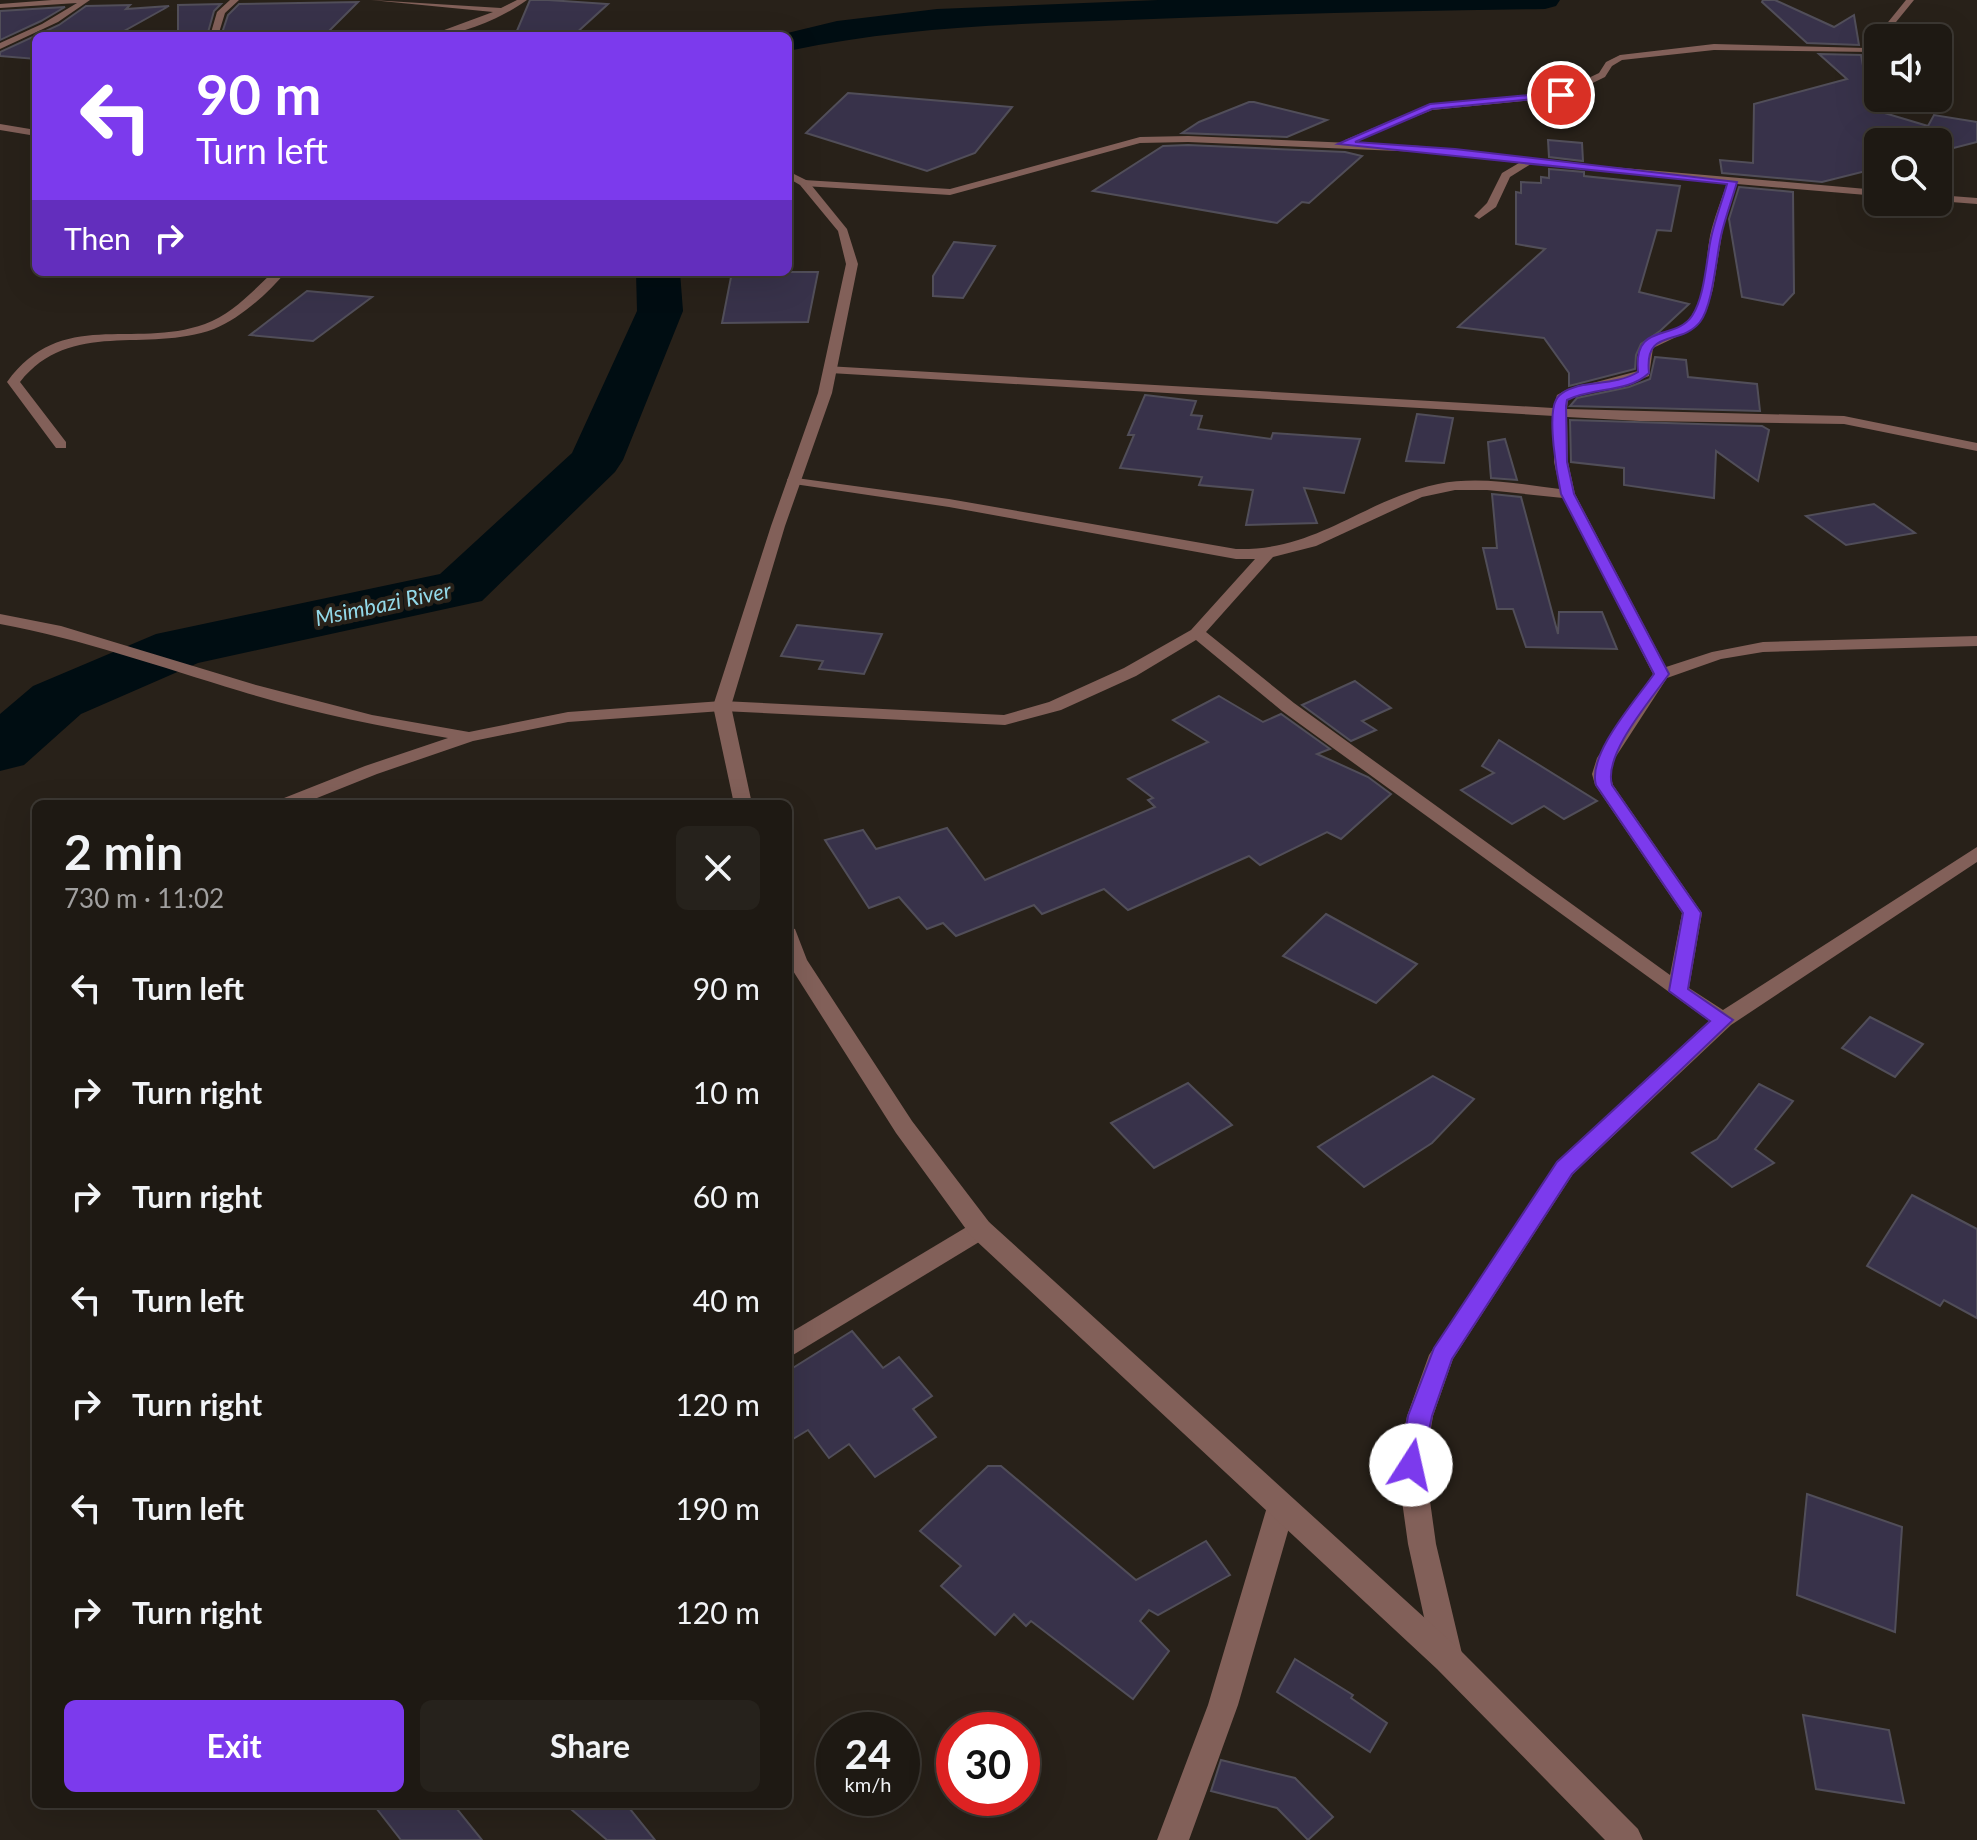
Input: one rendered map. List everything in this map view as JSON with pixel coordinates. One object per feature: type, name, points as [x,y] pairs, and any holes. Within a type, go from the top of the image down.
[{"type":"street","points":[[0,6],[86,0]]},
{"type":"street","points":[[0,46],[70,14],[86,0]]},
{"type":"street","points":[[215,32],[221,12],[235,0]]},
{"type":"street","points":[[375,0],[505,11]]},
{"type":"street","points":[[416,3],[427,0]]},
{"type":"street","points":[[444,32],[505,11],[523,0]]},
{"type":"street","points":[[1890,24],[1903,13],[1910,0]]},
{"type":"street","points":[[1343,144],[1430,107],[1561,95],[1602,75],[1609,64],[1620,58],[1714,47],[1864,51]]},
{"type":"street","points":[[0,127],[32,132]]},
{"type":"street","points":[[804,183],[950,192],[1149,139],[1343,144],[1864,192]]},
{"type":"street","points":[[1479,216],[1492,205],[1506,175],[1530,161]]},
{"type":"street","points":[[742,800],[722,706],[825,393],[852,264],[843,231],[804,183],[792,176]]},
{"type":"street","points":[[1661,674],[1568,494],[1561,462],[1562,398],[1569,393],[1632,380],[1644,373],[1642,356],[1647,344],[1695,321],[1732,182]]},
{"type":"street","points":[[1952,199],[1977,201]]},
{"type":"street","points":[[61,445],[13,382],[28,361],[43,351],[83,339],[184,334],[204,329],[234,314],[276,276]]},
{"type":"street","points":[[830,369],[1653,418],[1844,420],[1977,447]]},
{"type":"street","points":[[794,480],[1070,524],[1203,551],[1268,554],[1309,543],[1436,489],[1460,485],[1492,486],[1568,494]]},
{"type":"street","points":[[297,800],[469,737],[568,717],[722,706],[1005,720],[1055,706],[1130,672],[1197,633],[1268,554]]},
{"type":"street","points":[[0,619],[55,629],[250,689],[357,716],[469,737]]},
{"type":"street","points":[[1197,633],[1288,707],[1420,805],[1723,1020]]},
{"type":"street","points":[[1678,991],[1692,913],[1604,785],[1601,774],[1606,758],[1621,733],[1661,674],[1718,655],[1763,647],[1977,641]]},
{"type":"street","points":[[1448,1659],[1422,1544],[1411,1465],[1420,1416],[1442,1355],[1565,1168],[1723,1020],[1977,853]]},
{"type":"street","points":[[792,946],[797,961],[904,1127],[980,1229],[1448,1659],[1627,1840]]},
{"type":"street","points":[[792,1345],[980,1229]]},
{"type":"street","points":[[1173,1840],[1223,1705],[1281,1507]]},
{"type":"building","points":[[530,0],[608,4],[577,32],[516,32]]},
{"type":"building","points":[[1763,0],[1775,0],[1834,27],[1854,15],[1859,45],[1807,43]]},
{"type":"building","points":[[358,2],[328,32],[222,32],[228,15],[239,4]]},
{"type":"building","points":[[221,4],[214,11],[208,32],[178,32],[178,5]]},
{"type":"building","points":[[130,5],[126,9],[169,6],[122,32],[44,32],[86,6]]},
{"type":"building","points":[[65,7],[41,21],[0,40],[0,11]]},
{"type":"building","points":[[32,37],[32,59],[0,56],[0,52]]},
{"type":"building","points":[[1819,54],[1861,55],[1864,112],[1881,112],[1928,126],[1934,115],[1977,122],[1977,142],[1952,148],[1952,128],[1864,128],[1864,172],[1822,182],[1722,173],[1720,160],[1753,163],[1754,104],[1847,79]]},
{"type":"building","points":[[848,93],[1012,107],[975,153],[927,171],[806,133]]},
{"type":"building","points":[[1249,102],[1327,120],[1287,137],[1182,133],[1199,122]]},
{"type":"building","points":[[1548,140],[1582,143],[1583,161],[1549,157]]},
{"type":"building","points":[[1163,146],[1345,152],[1362,156],[1309,203],[1302,202],[1277,223],[1093,191]]},
{"type":"building","points":[[1549,169],[1584,172],[1584,176],[1680,186],[1671,231],[1657,230],[1639,292],[1689,304],[1641,344],[1635,369],[1569,386],[1569,373],[1544,338],[1458,327],[1545,249],[1516,244],[1516,192],[1521,193],[1521,182],[1541,183],[1541,177],[1549,178]]},
{"type":"building","points":[[1739,187],[1793,192],[1794,293],[1783,305],[1742,297],[1729,219]]},
{"type":"building","points":[[954,242],[995,246],[963,298],[933,296],[933,276]]},
{"type":"building","points":[[792,272],[818,272],[808,322],[722,323],[731,276],[792,276]]},
{"type":"building","points":[[307,291],[372,297],[313,341],[250,335]]},
{"type":"building","points":[[1655,357],[1686,360],[1688,377],[1757,384],[1760,411],[1570,406],[1577,398],[1629,387],[1650,379]]},
{"type":"building","points":[[1145,395],[1196,401],[1191,415],[1202,416],[1198,429],[1271,439],[1273,433],[1360,439],[1344,493],[1304,488],[1317,523],[1246,525],[1253,490],[1199,485],[1202,477],[1120,468],[1134,435],[1128,435]]},
{"type":"building","points":[[1417,414],[1453,418],[1444,463],[1406,461]]},
{"type":"building","points":[[1570,420],[1762,426],[1769,430],[1758,481],[1716,451],[1714,498],[1624,485],[1624,468],[1571,462]]},
{"type":"building","points":[[1505,439],[1517,480],[1491,478],[1488,442]]},
{"type":"building","points":[[1492,494],[1521,497],[1558,634],[1559,612],[1602,612],[1617,649],[1526,647],[1513,609],[1497,609],[1483,548],[1497,548]]},
{"type":"building","points":[[1874,504],[1915,533],[1846,545],[1806,516]]},
{"type":"building","points":[[797,625],[882,634],[864,674],[819,669],[823,661],[781,656]]},
{"type":"building","points":[[1355,681],[1391,708],[1362,721],[1376,730],[1351,741],[1302,705]]},
{"type":"building","points":[[1219,696],[1263,722],[1281,714],[1330,749],[1317,754],[1368,777],[1391,794],[1341,839],[1327,832],[1260,865],[1249,856],[1128,910],[1104,889],[1042,914],[1034,905],[956,936],[943,923],[927,929],[899,897],[869,908],[825,840],[863,830],[876,849],[947,828],[985,880],[1155,807],[1148,800],[1153,798],[1128,779],[1208,742],[1173,720]]},
{"type":"building","points":[[1499,740],[1597,801],[1564,819],[1544,806],[1512,824],[1461,790],[1494,773],[1482,766]]},
{"type":"building","points":[[1326,914],[1417,964],[1376,1003],[1283,956]]},
{"type":"building","points":[[1870,1017],[1923,1044],[1895,1077],[1842,1048]]},
{"type":"building","points":[[1433,1076],[1474,1099],[1432,1143],[1364,1187],[1318,1147]]},
{"type":"building","points":[[1188,1083],[1232,1125],[1154,1168],[1111,1123]]},
{"type":"building","points":[[1759,1084],[1793,1101],[1755,1149],[1774,1163],[1732,1187],[1692,1153],[1717,1139]]},
{"type":"building","points":[[1912,1195],[1977,1229],[1977,1318],[1944,1300],[1940,1306],[1867,1266]]},
{"type":"building","points":[[852,1331],[883,1368],[899,1357],[932,1396],[913,1409],[936,1437],[875,1477],[849,1444],[829,1458],[808,1430],[792,1440],[792,1368]]},
{"type":"building","points":[[988,1466],[1001,1466],[1136,1580],[1206,1541],[1230,1575],[1158,1615],[1149,1610],[1140,1621],[1169,1651],[1133,1699],[1031,1621],[1026,1626],[1014,1614],[995,1635],[941,1586],[961,1566],[920,1531]]},
{"type":"building","points":[[1807,1494],[1902,1527],[1895,1632],[1797,1595]]},
{"type":"building","points":[[1295,1659],[1353,1695],[1351,1698],[1387,1723],[1370,1752],[1277,1692]]},
{"type":"building","points":[[1803,1715],[1889,1730],[1904,1803],[1816,1789]]},
{"type":"building","points":[[1221,1760],[1295,1778],[1333,1817],[1308,1840],[1277,1808],[1211,1791]]},
{"type":"building","points":[[376,1808],[456,1808],[482,1840],[401,1840]]},
{"type":"building","points":[[570,1808],[629,1808],[655,1840],[607,1840]]},
{"type":"waterway","name":"Msimbazi River","points":[[792,40],[937,18],[1319,3],[1545,0]]},
{"type":"waterway","name":"Msimbazi River","points":[[0,750],[57,700],[179,648],[460,588],[596,460],[660,311],[658,276]]},
{"type":"route","points":[[1411,1465],[1420,1416],[1442,1355],[1565,1168],[1723,1020],[1678,991],[1692,913],[1604,785],[1601,774],[1606,758],[1661,674],[1568,494],[1561,462],[1560,406],[1562,398],[1579,389],[1616,384],[1644,373],[1642,356],[1647,344],[1695,321],[1732,182],[1455,152],[1343,144],[1438,105],[1561,95]]}]
